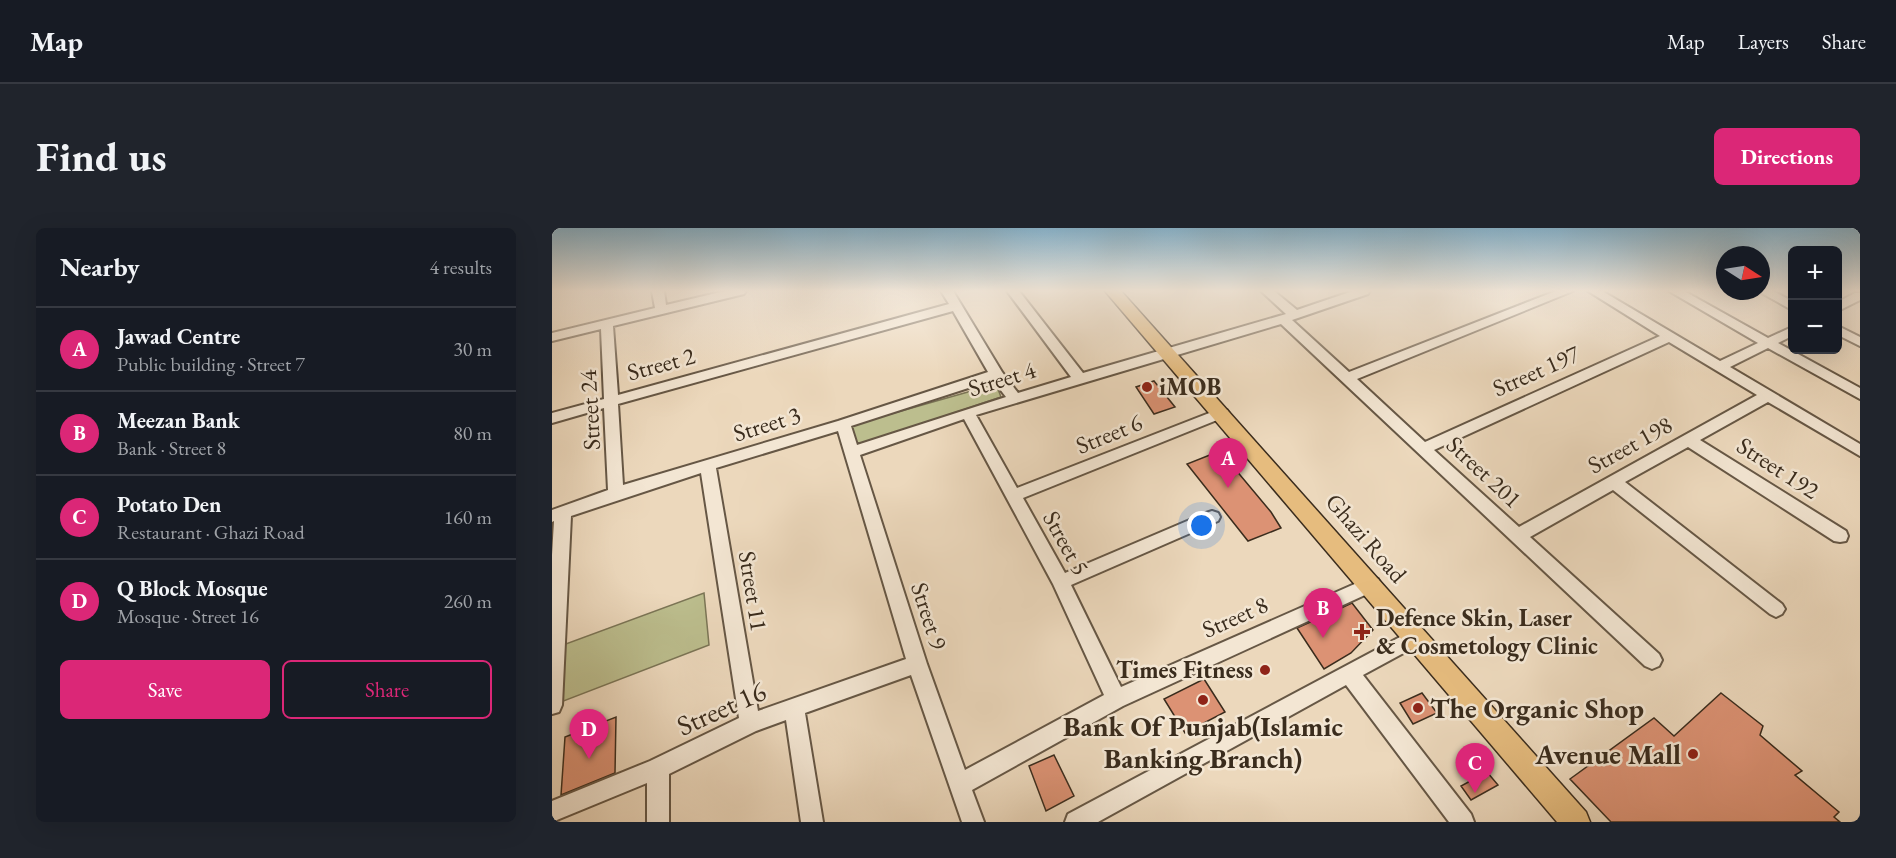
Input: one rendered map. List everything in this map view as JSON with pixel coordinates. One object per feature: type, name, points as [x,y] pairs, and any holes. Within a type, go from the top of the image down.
[{"type":"main road","name":"Ghazi Road","points":[[1138,319],[1372,584],[1415,637],[1576,822]]},
{"type":"street","points":[[552,337],[626,319]]},
{"type":"street","name":"Street 2","points":[[552,418],[910,319]]},
{"type":"street","points":[[963,319],[996,374],[1015,399]]},
{"type":"street","points":[[1034,319],[1080,379]]},
{"type":"street","name":"Street 4","points":[[851,452],[968,413],[1283,319]]},
{"type":"street","name":"Street 201","points":[[1291,319],[1347,378],[1422,449],[1652,660]]},
{"type":"street","points":[[1347,378],[1497,319]]},
{"type":"street","points":[[1640,319],[1860,451]]},
{"type":"street","points":[[1725,319],[1860,394]]},
{"type":"street","name":"Street 24","points":[[607,324],[613,400],[616,493]]},
{"type":"street","points":[[1842,332],[1860,342]]},
{"type":"street","points":[[1719,367],[1788,333]]},
{"type":"street","name":"Street 197","points":[[1422,449],[1670,337]]},
{"type":"street","name":"Street 3","points":[[558,514],[616,493],[708,467],[996,374]]},
{"type":"street","name":"Street 198","points":[[1517,536],[1767,396]]},
{"type":"street","name":"Street 5","points":[[968,413],[1061,582],[1116,699]]},
{"type":"street","name":"Street 6","points":[[1012,496],[1222,413]]},
{"type":"street","name":"Street 9","points":[[843,424],[917,664],[973,822]]},
{"type":"street","name":"Street 192","points":[[1689,440],[1840,536]]},
{"type":"street","name":"Street 11","points":[[708,467],[750,723]]},
{"type":"street","points":[[1614,482],[1776,609]]},
{"type":"street","points":[[552,705],[558,514]]},
{"type":"street","points":[[1061,582],[1212,517]]},
{"type":"street","name":"Street 8","points":[[961,784],[1116,699],[1372,584]]},
{"type":"street","points":[[1087,820],[1415,637]]},
{"type":"street","name":"Street 16","points":[[552,812],[658,768],[750,723],[917,664]]},
{"type":"street","points":[[1349,673],[1463,822]]},
{"type":"street","points":[[794,707],[812,822]]},
{"type":"street","points":[[657,822],[658,768]]},
{"type":"green space","points":[[996,384],[1001,397],[853,447],[852,425]]},
{"type":"green space","points":[[704,593],[709,645],[561,702],[563,645]]},
{"type":"building","points":[[1154,381],[1175,407],[1154,414],[1136,387]]},
{"type":"building","points":[[1220,451],[1271,512],[1281,528],[1248,541],[1187,464]]},
{"type":"building","points":[[1352,603],[1373,630],[1351,653],[1324,669],[1297,628]]},
{"type":"building","points":[[1204,679],[1225,712],[1185,733],[1164,699]]},
{"type":"building","name":"The Organic Shop","points":[[1422,693],[1437,713],[1413,724],[1400,703]]},
{"type":"building","name":"Avenue Mall","points":[[1721,693],[1763,726],[1760,735],[1802,771],[1795,775],[1839,812],[1834,817],[1840,822],[1611,822],[1570,779],[1654,718],[1674,736]]},
{"type":"building","points":[[616,717],[615,773],[561,795],[565,737]]},
{"type":"building","points":[[1054,755],[1074,796],[1046,811],[1029,766]]},
{"type":"building","points":[[1487,772],[1498,785],[1471,800],[1461,786]]},
{"type":"place","name":"iMOB","points":[[1147,387]]},
{"type":"place","name":"Jawad Centre","points":[[1228,488]]},
{"type":"place","name":"Defence Skin, Laser & Cosmetology Clinic","points":[[1362,632]]},
{"type":"place","name":"Meezan Bank","points":[[1323,638]]},
{"type":"place","name":"Times Fitness","points":[[1265,670]]},
{"type":"place","name":"Bank Of Punjab(Islamic Banking Branch)","points":[[1203,700]]},
{"type":"place","name":"The Organic Shop","points":[[1418,708]]},
{"type":"place","name":"Avenue Mall","points":[[1693,754]]},
{"type":"place","name":"Q Block Mosque","points":[[589,759]]},
{"type":"place","name":"Potato Den","points":[[1475,793]]}]
